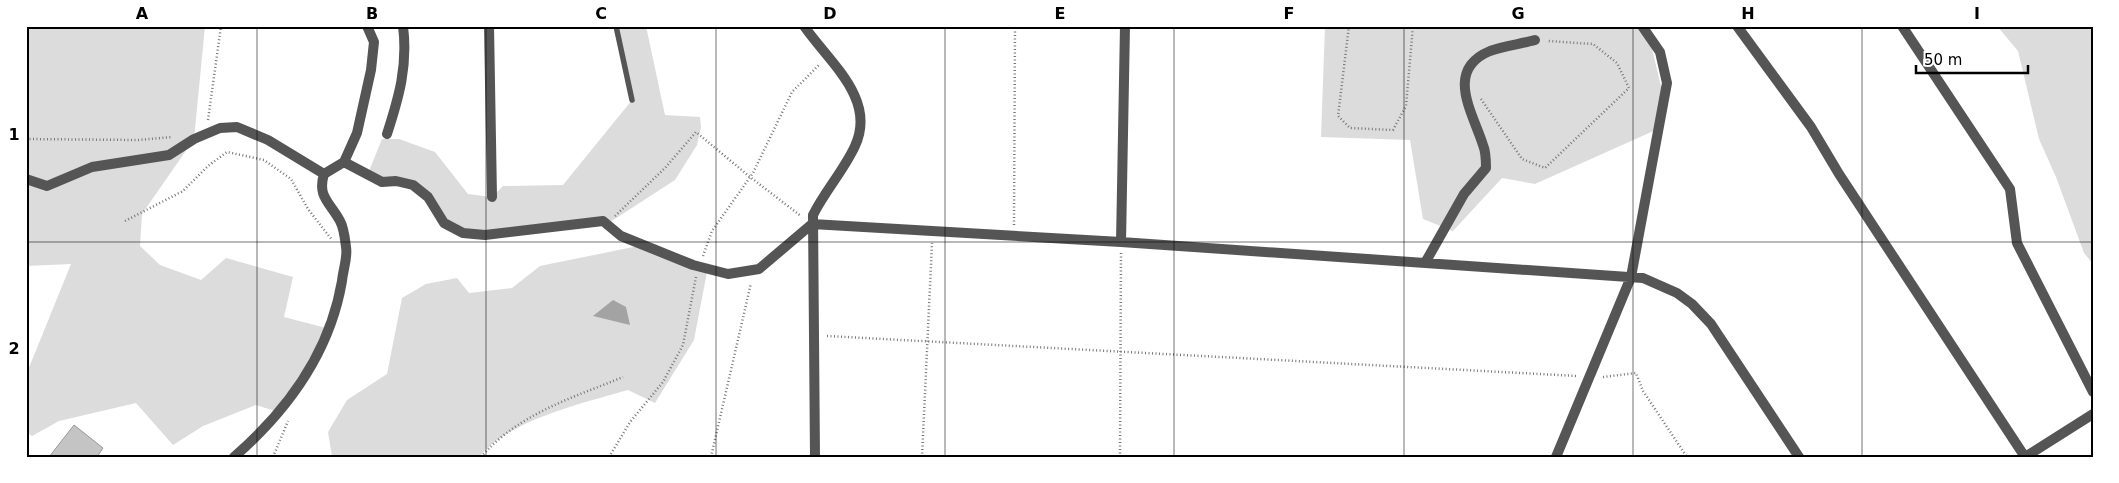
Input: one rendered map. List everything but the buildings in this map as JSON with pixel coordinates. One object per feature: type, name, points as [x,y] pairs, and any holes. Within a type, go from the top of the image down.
[{"type":"street","points":[[234,457],[252,441],[293,396],[312,366],[331,325],[347,250],[341,222],[321,191],[324,174],[344,162],[357,133],[371,70],[374,42],[367,26]]},
{"type":"street","points":[[387,134],[400,93],[406,53],[402,26]]},
{"type":"street","points":[[490,26],[492,197]]},
{"type":"street","points":[[804,26],[855,93],[862,122],[855,146],[822,196],[813,215],[815,457]]},
{"type":"street","points":[[1121,242],[1126,26]]},
{"type":"street","points":[[1556,457],[1591,377],[1631,277],[1667,83],[1660,52],[1642,26]]},
{"type":"street","points":[[1737,26],[1810,127],[1844,183],[2025,457],[2093,414]]},
{"type":"street","points":[[1902,26],[2010,189],[2017,243],[2093,392]]},
{"type":"street","points":[[1425,263],[1464,194],[1486,168],[1484,146],[1467,103],[1464,83],[1470,66],[1489,52],[1535,40]]},
{"type":"street","points":[[26,179],[47,186],[92,167],[169,155],[220,128],[237,127],[268,140],[324,174]]},
{"type":"street","points":[[344,162],[382,182],[396,181],[414,185],[428,197],[444,223],[462,233],[485,235],[603,221],[621,236],[698,266],[728,274],[759,269],[812,224],[1121,242],[1642,278],[1678,293],[1699,310],[1711,324],[1800,457]]},
{"type":"lane","points":[[616,26],[632,100]]},
{"type":"path","points":[[206,134],[220,26]]},
{"type":"path","points":[[1014,236],[1015,26]]},
{"type":"path","points":[[1349,26],[1338,116],[1350,128],[1394,130],[1406,106],[1413,26]]},
{"type":"path","points":[[1466,77],[1522,160],[1545,168],[1629,88],[1617,63],[1593,44],[1535,40]]},
{"type":"path","points":[[609,457],[630,422],[662,382],[683,345],[698,266],[712,231],[750,178],[792,92],[827,56]]},
{"type":"path","points":[[607,224],[665,168],[696,132],[750,178],[812,224]]},
{"type":"path","points":[[26,140],[138,140],[177,137]]},
{"type":"path","points":[[125,221],[184,191],[208,166],[227,152],[264,160],[291,179],[308,209],[346,258]]},
{"type":"path","points":[[922,457],[933,240]]},
{"type":"path","points":[[1120,457],[1121,242]]},
{"type":"path","points":[[711,457],[754,270]]},
{"type":"path","points":[[814,336],[1604,378],[1636,373],[1643,391],[1687,457]]},
{"type":"path","points":[[481,457],[494,442],[540,410],[623,377]]},
{"type":"path","points":[[273,457],[294,406],[293,396]]},
{"type":"shaded area","points":[[26,26],[205,26],[194,139],[142,214],[140,246],[160,265],[201,280],[226,258],[293,277],[284,317],[326,328],[319,351],[278,412],[256,405],[203,426],[173,445],[136,403],[59,421],[32,436],[26,432],[26,375],[71,264],[26,266]]},
{"type":"shaded area","points":[[613,26],[646,26],[665,115],[700,117],[701,127],[697,145],[675,180],[607,224],[497,234],[456,229],[419,191],[398,181],[380,179],[369,171],[382,139],[399,139],[435,152],[468,194],[492,197],[503,186],[563,185],[632,100]]},
{"type":"shaded area","points":[[1325,26],[1634,26],[1649,36],[1664,99],[1658,129],[1535,184],[1502,178],[1453,231],[1423,219],[1410,140],[1321,137]]},
{"type":"shaded area","points":[[1997,26],[2093,26],[2093,264],[2084,253],[2056,177],[2039,139],[2018,51]]},
{"type":"shaded area","points":[[638,246],[707,272],[694,340],[655,403],[628,390],[569,407],[527,423],[509,433],[492,444],[479,457],[332,457],[328,432],[347,400],[387,374],[402,298],[426,284],[457,278],[469,293],[512,288],[540,266]]},
{"type":"shaded area","points":[[613,300],[626,307],[630,325],[593,316]]}]
